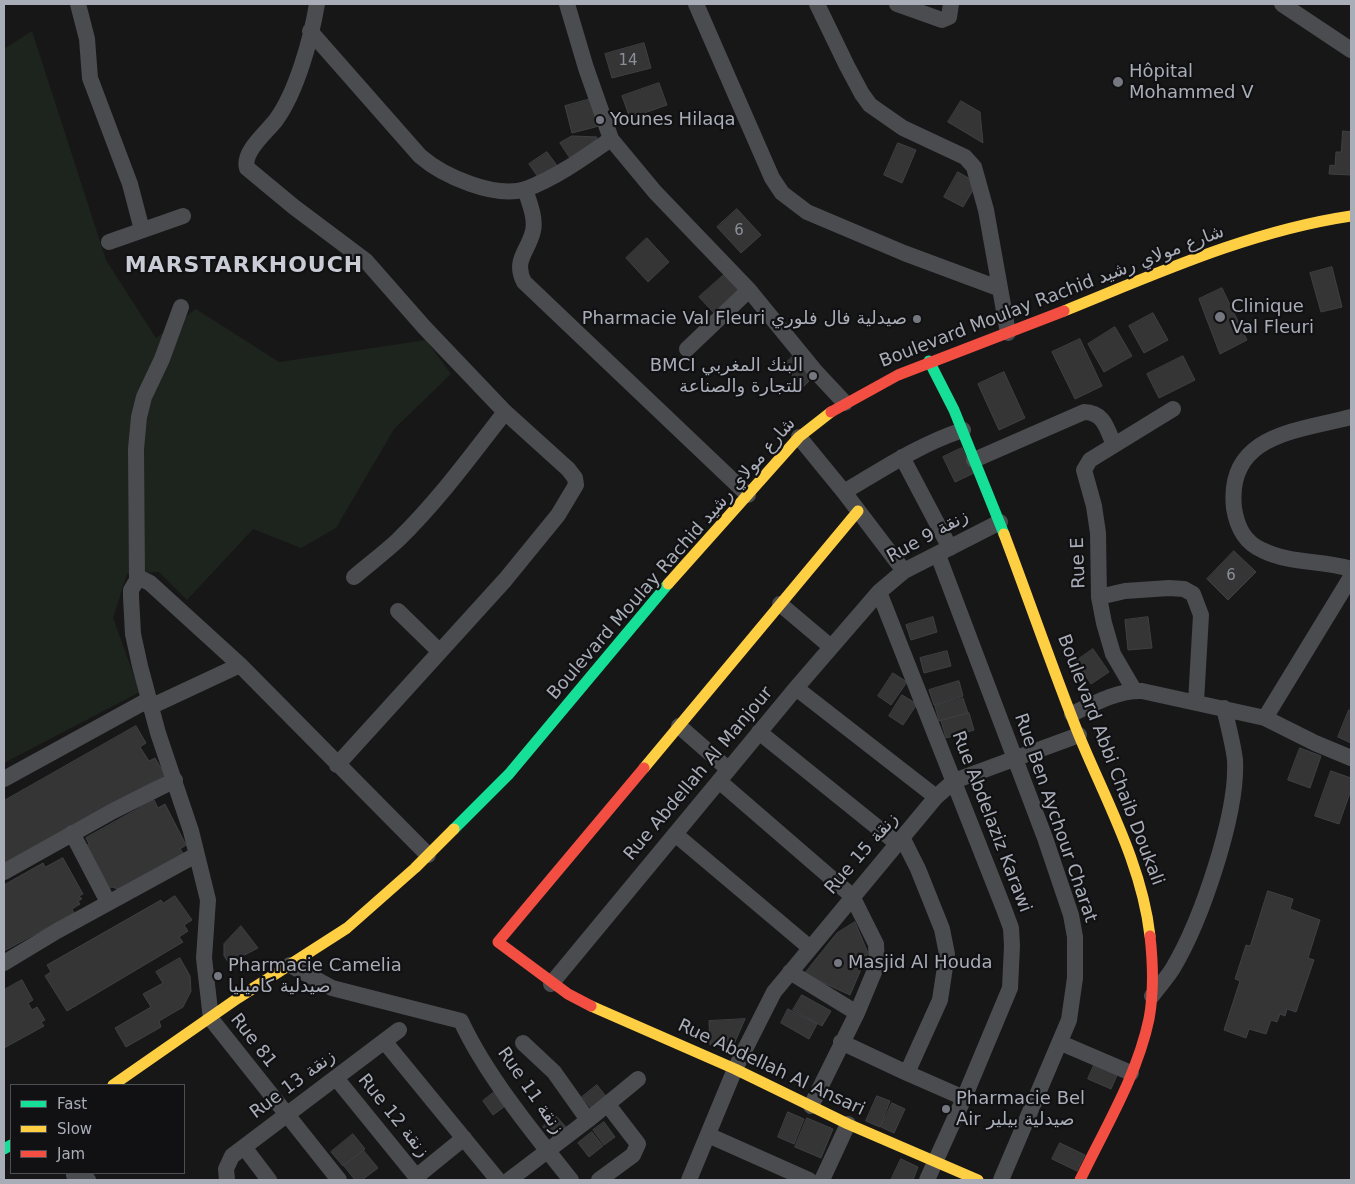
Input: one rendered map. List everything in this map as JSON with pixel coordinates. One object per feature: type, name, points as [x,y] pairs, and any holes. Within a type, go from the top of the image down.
[{"type":"street","points":[[78,4],[85,25],[92,84],[130,184],[142,230]]},
{"type":"street","points":[[317,4],[292,93],[281,112],[250,153],[246,163],[247,168],[294,207],[366,261],[424,328],[505,412],[568,470],[575,478],[576,485],[558,515],[505,580],[337,765]]},
{"type":"street","points":[[567,4],[586,68],[611,138],[655,192],[749,290],[816,372],[845,403]]},
{"type":"street","points":[[696,4],[772,178],[782,193],[792,202],[816,216],[904,253],[998,288]]},
{"type":"street","points":[[817,4],[855,82],[870,104],[903,128],[965,157],[974,167],[986,210],[998,288],[1008,333]]},
{"type":"street","points":[[898,4],[942,20],[949,17],[951,4]]},
{"type":"street","points":[[1282,4],[1351,50]]},
{"type":"street","points":[[310,31],[408,144],[430,164],[458,180],[474,185],[509,191],[525,189],[571,166],[611,138]]},
{"type":"street","points":[[525,189],[534,220],[533,231],[519,265],[519,273],[524,282],[748,495]]},
{"type":"street","points":[[110,242],[183,216]]},
{"type":"street","name":"Boulevard Moulay Rachid شارع مولاي رشيد","points":[[115,1084],[211,1020],[238,998],[348,928],[376,905],[509,774],[646,609],[799,437],[822,417],[878,383],[929,361],[1008,333],[1234,245],[1288,228],[1351,216]]},
{"type":"street","points":[[687,349],[749,290]]},
{"type":"street","points":[[181,307],[144,397],[139,418],[136,449],[137,580],[131,590],[133,634],[149,703],[175,780],[208,900],[204,958],[211,1020]]},
{"type":"street","name":"Boulevard Abbi Chaib Doukali","points":[[929,361],[941,381],[963,430],[1000,522],[1079,736],[1128,849],[1144,896],[1152,954],[1152,996],[1148,1021],[1130,1073],[1080,1180]]},
{"type":"street","name":"Rue E","points":[[1134,690],[1113,654],[1099,596],[1098,533],[1094,506],[1084,470],[1090,460],[1173,409]]},
{"type":"street","points":[[354,577],[396,541],[425,512],[463,467],[505,412]]},
{"type":"street","points":[[974,460],[1084,412],[1096,414],[1105,422],[1114,445]]},
{"type":"street","points":[[1351,417],[1271,438],[1256,446],[1242,460],[1236,477],[1233,496],[1240,531],[1247,540],[1260,550],[1278,558],[1351,569]]},
{"type":"street","points":[[844,492],[902,457],[963,430]]},
{"type":"street","points":[[799,437],[844,492],[904,572]]},
{"type":"street","name":"Rue Ben Aychour Charat","points":[[902,457],[944,552],[1073,924],[1075,962],[1074,1004],[1061,1042],[1001,1180]]},
{"type":"street","points":[[811,1106],[857,1013],[878,958],[876,944],[852,896],[724,775],[679,726],[858,511]]},
{"type":"street","name":"Rue 9 زنقة","points":[[879,592],[904,572],[1000,522]]},
{"type":"street","points":[[1265,718],[1351,577]]},
{"type":"street","points":[[137,580],[142,579],[150,583],[240,665],[428,855]]},
{"type":"street","points":[[1099,596],[1125,591],[1169,588],[1184,589],[1193,594],[1201,615],[1196,702]]},
{"type":"street","name":"Rue Abdellah Al Manjour","points":[[552,984],[759,732],[879,592]]},
{"type":"street","name":"Rue Abdelaziz Karawi","points":[[879,592],[1011,928],[1013,975],[1010,988],[927,1180]]},
{"type":"street","points":[[780,604],[831,646]]},
{"type":"street","points":[[398,611],[439,651]]},
{"type":"street","points":[[4,779],[149,703],[240,665]]},
{"type":"street","points":[[796,688],[936,797]]},
{"type":"street","points":[[1072,714],[1112,696],[1134,690],[1265,718],[1315,743],[1351,758]]},
{"type":"street","points":[[1152,996],[1172,969],[1187,942],[1206,893],[1227,821],[1233,790],[1235,759],[1224,708]]},
{"type":"street","name":"Rue Abdellah Al Ansari","points":[[679,726],[498,942],[552,984],[614,1017],[735,1069],[848,1124],[978,1180]]},
{"type":"street","points":[[759,732],[901,842],[918,869],[942,929],[947,954],[940,1000],[907,1073]]},
{"type":"street","name":"Rue 15 زنقة","points":[[689,1180],[735,1069],[774,992],[852,896],[901,842],[936,797],[954,781],[1079,736]]},
{"type":"street","points":[[4,872],[72,833],[175,780]]},
{"type":"street","points":[[72,833],[108,902]]},
{"type":"street","points":[[675,834],[809,947]]},
{"type":"street","points":[[4,963],[108,902],[196,855]]},
{"type":"street","name":"Rue 11 زنقة","points":[[290,965],[332,988],[461,1021],[480,1056],[547,1151],[571,1180]]},
{"type":"street","points":[[790,972],[857,1013]]},
{"type":"street","name":"Rue 81","points":[[211,1020],[286,1117],[339,1180]]},
{"type":"street","name":"Rue 13 زنقة","points":[[227,1180],[226,1169],[229,1160],[400,1030]]},
{"type":"street","points":[[384,1042],[498,1180]]},
{"type":"street","points":[[841,1042],[964,1098]]},
{"type":"street","points":[[1061,1042],[1130,1073]]},
{"type":"street","points":[[523,1043],[554,1072],[588,1120]]},
{"type":"street","name":"Rue 12 زنقة","points":[[336,1078],[417,1178]]},
{"type":"street","points":[[508,1180],[608,1105],[638,1079]]},
{"type":"street","points":[[599,1180],[633,1155],[638,1144],[608,1105]]},
{"type":"street","points":[[822,1180],[848,1124]]},
{"type":"street","points":[[708,1135],[809,1180]]},
{"type":"street","points":[[417,1178],[464,1138]]},
{"type":"street","points":[[244,1147],[269,1180]]},
{"type":"shaded area","points":[[32,31],[106,260],[156,338],[196,309],[279,362],[426,340],[451,374],[394,429],[336,528],[301,548],[253,529],[187,600],[159,572],[127,574],[113,618],[140,692],[4,763],[4,49]]},
{"type":"building","points":[[644,43],[651,68],[612,78],[605,54]]},
{"type":"building","points":[[659,83],[667,105],[630,118],[622,96]]},
{"type":"building","points":[[591,99],[599,126],[572,133],[565,106]]},
{"type":"building","points":[[961,101],[980,112],[983,143],[948,122]]},
{"type":"building","points":[[1343,131],[1351,132],[1351,175],[1329,174],[1330,165],[1335,166],[1336,152],[1341,152]]},
{"type":"building","points":[[572,136],[597,137],[590,153],[573,163],[560,143]]},
{"type":"building","points":[[898,143],[916,150],[902,183],[884,175]]},
{"type":"building","points":[[547,152],[558,167],[540,180],[529,164]]},
{"type":"building","points":[[958,172],[977,183],[963,207],[944,197]]},
{"type":"building","points":[[737,209],[761,235],[741,253],[717,227]]},
{"type":"building","points":[[647,238],[669,262],[648,282],[626,258]]},
{"type":"building","points":[[1332,267],[1342,307],[1321,312],[1310,273]]},
{"type":"building","points":[[726,273],[742,290],[715,314],[699,297]]},
{"type":"building","points":[[1222,288],[1247,340],[1220,354],[1199,299]]},
{"type":"building","points":[[1153,313],[1168,340],[1144,353],[1129,326]]},
{"type":"building","points":[[1115,327],[1132,356],[1104,372],[1088,344]]},
{"type":"building","points":[[1080,339],[1102,386],[1075,399],[1052,352]]},
{"type":"building","points":[[796,353],[816,374],[803,387],[783,366]]},
{"type":"building","points":[[1183,356],[1195,380],[1159,398],[1147,374]]},
{"type":"building","points":[[1004,372],[1025,418],[999,430],[978,384]]},
{"type":"building","points":[[962,448],[974,473],[955,482],[943,457]]},
{"type":"building","points":[[1234,551],[1256,572],[1228,600],[1207,579]]},
{"type":"building","points":[[933,617],[937,632],[911,640],[906,625]]},
{"type":"building","points":[[1148,617],[1152,648],[1128,650],[1125,620]]},
{"type":"building","points":[[1093,649],[1109,672],[1091,684],[1076,661]]},
{"type":"building","points":[[947,651],[951,666],[924,673],[920,658]]},
{"type":"building","points":[[893,673],[907,682],[891,705],[878,696]]},
{"type":"building","points":[[959,681],[963,696],[934,705],[929,690]]},
{"type":"building","points":[[902,695],[917,704],[903,725],[889,716]]},
{"type":"building","points":[[963,698],[968,713],[939,721],[935,706]]},
{"type":"building","points":[[1349,710],[1351,711],[1351,743],[1338,737]]},
{"type":"building","points":[[969,713],[974,730],[946,738],[941,721]]},
{"type":"building","points":[[136,726],[146,743],[140,747],[149,761],[155,758],[165,775],[4,863],[4,801]]},
{"type":"building","points":[[1300,748],[1321,756],[1310,788],[1288,780]]},
{"type":"building","points":[[1331,771],[1351,778],[1351,790],[1339,824],[1315,816]]},
{"type":"building","points":[[154,800],[158,808],[165,804],[186,845],[180,849],[184,854],[118,889],[112,887],[105,891],[82,848],[89,844],[86,838]]},
{"type":"building","points":[[63,858],[83,894],[79,896],[82,899],[78,901],[80,904],[72,909],[74,913],[4,951],[4,885],[43,863],[45,867]]},
{"type":"building","points":[[1268,891],[1293,899],[1290,909],[1320,920],[1308,958],[1314,960],[1296,1012],[1287,1009],[1285,1016],[1280,1014],[1277,1022],[1271,1020],[1266,1034],[1249,1029],[1246,1038],[1224,1030],[1240,981],[1235,979],[1246,945],[1250,946]]},
{"type":"building","points":[[175,896],[192,920],[184,925],[188,931],[179,937],[183,942],[67,1011],[45,976],[51,972],[47,965],[161,900],[163,903]]},
{"type":"building","name":"Masjid Al Houda","points":[[855,922],[868,953],[850,995],[804,974],[837,933]]},
{"type":"building","points":[[241,926],[258,948],[229,963],[224,956],[224,944]]},
{"type":"building","points":[[180,958],[190,976],[191,991],[183,1007],[159,1021],[161,1027],[126,1047],[115,1028],[151,1007],[143,994],[163,983],[156,972]]},
{"type":"building","points":[[22,980],[33,1000],[28,1003],[32,1010],[37,1007],[45,1020],[41,1022],[44,1026],[4,1048],[4,990]]},
{"type":"building","points":[[802,995],[831,1011],[822,1026],[793,1010]]},
{"type":"building","points":[[788,1009],[817,1024],[809,1039],[781,1023]]},
{"type":"building","points":[[745,1019],[734,1044],[710,1045],[709,1021]]},
{"type":"building","points":[[1095,1063],[1118,1073],[1111,1089],[1088,1079]]},
{"type":"building","points":[[597,1085],[609,1100],[594,1112],[582,1097]]},
{"type":"building","points":[[498,1089],[509,1103],[493,1115],[483,1101]]},
{"type":"building","points":[[877,1096],[890,1101],[880,1127],[866,1121]]},
{"type":"building","points":[[892,1103],[905,1109],[894,1133],[881,1127]]},
{"type":"building","points":[[788,1112],[804,1119],[794,1144],[778,1137]]},
{"type":"building","points":[[555,1115],[567,1128],[555,1139],[543,1127]]},
{"type":"building","points":[[807,1118],[833,1129],[821,1158],[795,1147]]},
{"type":"building","points":[[604,1122],[615,1137],[604,1145],[593,1130]]},
{"type":"building","points":[[592,1132],[603,1146],[589,1157],[578,1143]]},
{"type":"building","points":[[353,1134],[365,1149],[343,1166],[331,1152]]},
{"type":"building","points":[[1060,1143],[1085,1155],[1077,1171],[1052,1159]]},
{"type":"building","points":[[364,1151],[378,1168],[362,1180],[355,1180],[344,1166]]},
{"type":"building","points":[[901,1159],[918,1167],[913,1180],[891,1180]]},
{"type":"traffic: fast","points":[[929,361],[954,410],[1004,534]]},
{"type":"traffic: fast","points":[[454,829],[509,774],[668,584]]},
{"type":"traffic: fast","points":[[4,1149],[10,1146]]},
{"type":"traffic: slow","points":[[1064,311],[1169,268],[1241,243],[1277,232],[1351,216]]},
{"type":"traffic: slow","points":[[668,584],[799,437],[831,412]]},
{"type":"traffic: slow","points":[[644,768],[858,511]]},
{"type":"traffic: slow","points":[[1004,534],[1078,733],[1131,858],[1146,909],[1150,936]]},
{"type":"traffic: slow","points":[[114,1084],[238,998],[347,928],[415,868],[454,829]]},
{"type":"traffic: slow","points":[[591,1006],[735,1069],[848,1124],[978,1180]]},
{"type":"traffic: jam","points":[[831,412],[898,375],[1064,311]]},
{"type":"traffic: jam","points":[[591,1006],[568,994],[498,942],[644,768]]},
{"type":"traffic: jam","points":[[1080,1180],[1119,1101],[1144,1040],[1152,998],[1150,936]]},
{"type":"place","name":"Hôpital Mohammed V","points":[[1118,82]]},
{"type":"place","name":"Younes Hilaqa","points":[[600,120]]},
{"type":"place","name":"Clinique Val Fleuri","points":[[1220,317]]},
{"type":"place","name":"Pharmacie Val Fleuri صيدلية فال فلوري","points":[[917,319]]},
{"type":"place","name":"BMCI البنك المغربي للتجارة والصناعة","points":[[813,376]]},
{"type":"place","name":"Masjid Al Houda","points":[[838,963]]},
{"type":"place","name":"Pharmacie Camelia صيدلية كاميليا","points":[[218,976]]},
{"type":"place","name":"Pharmacie Bel Air صيدلية بيلير","points":[[946,1109]]},
{"type":"district","name":"MARSTARKHOUCH","points":[[244,266]]}]
